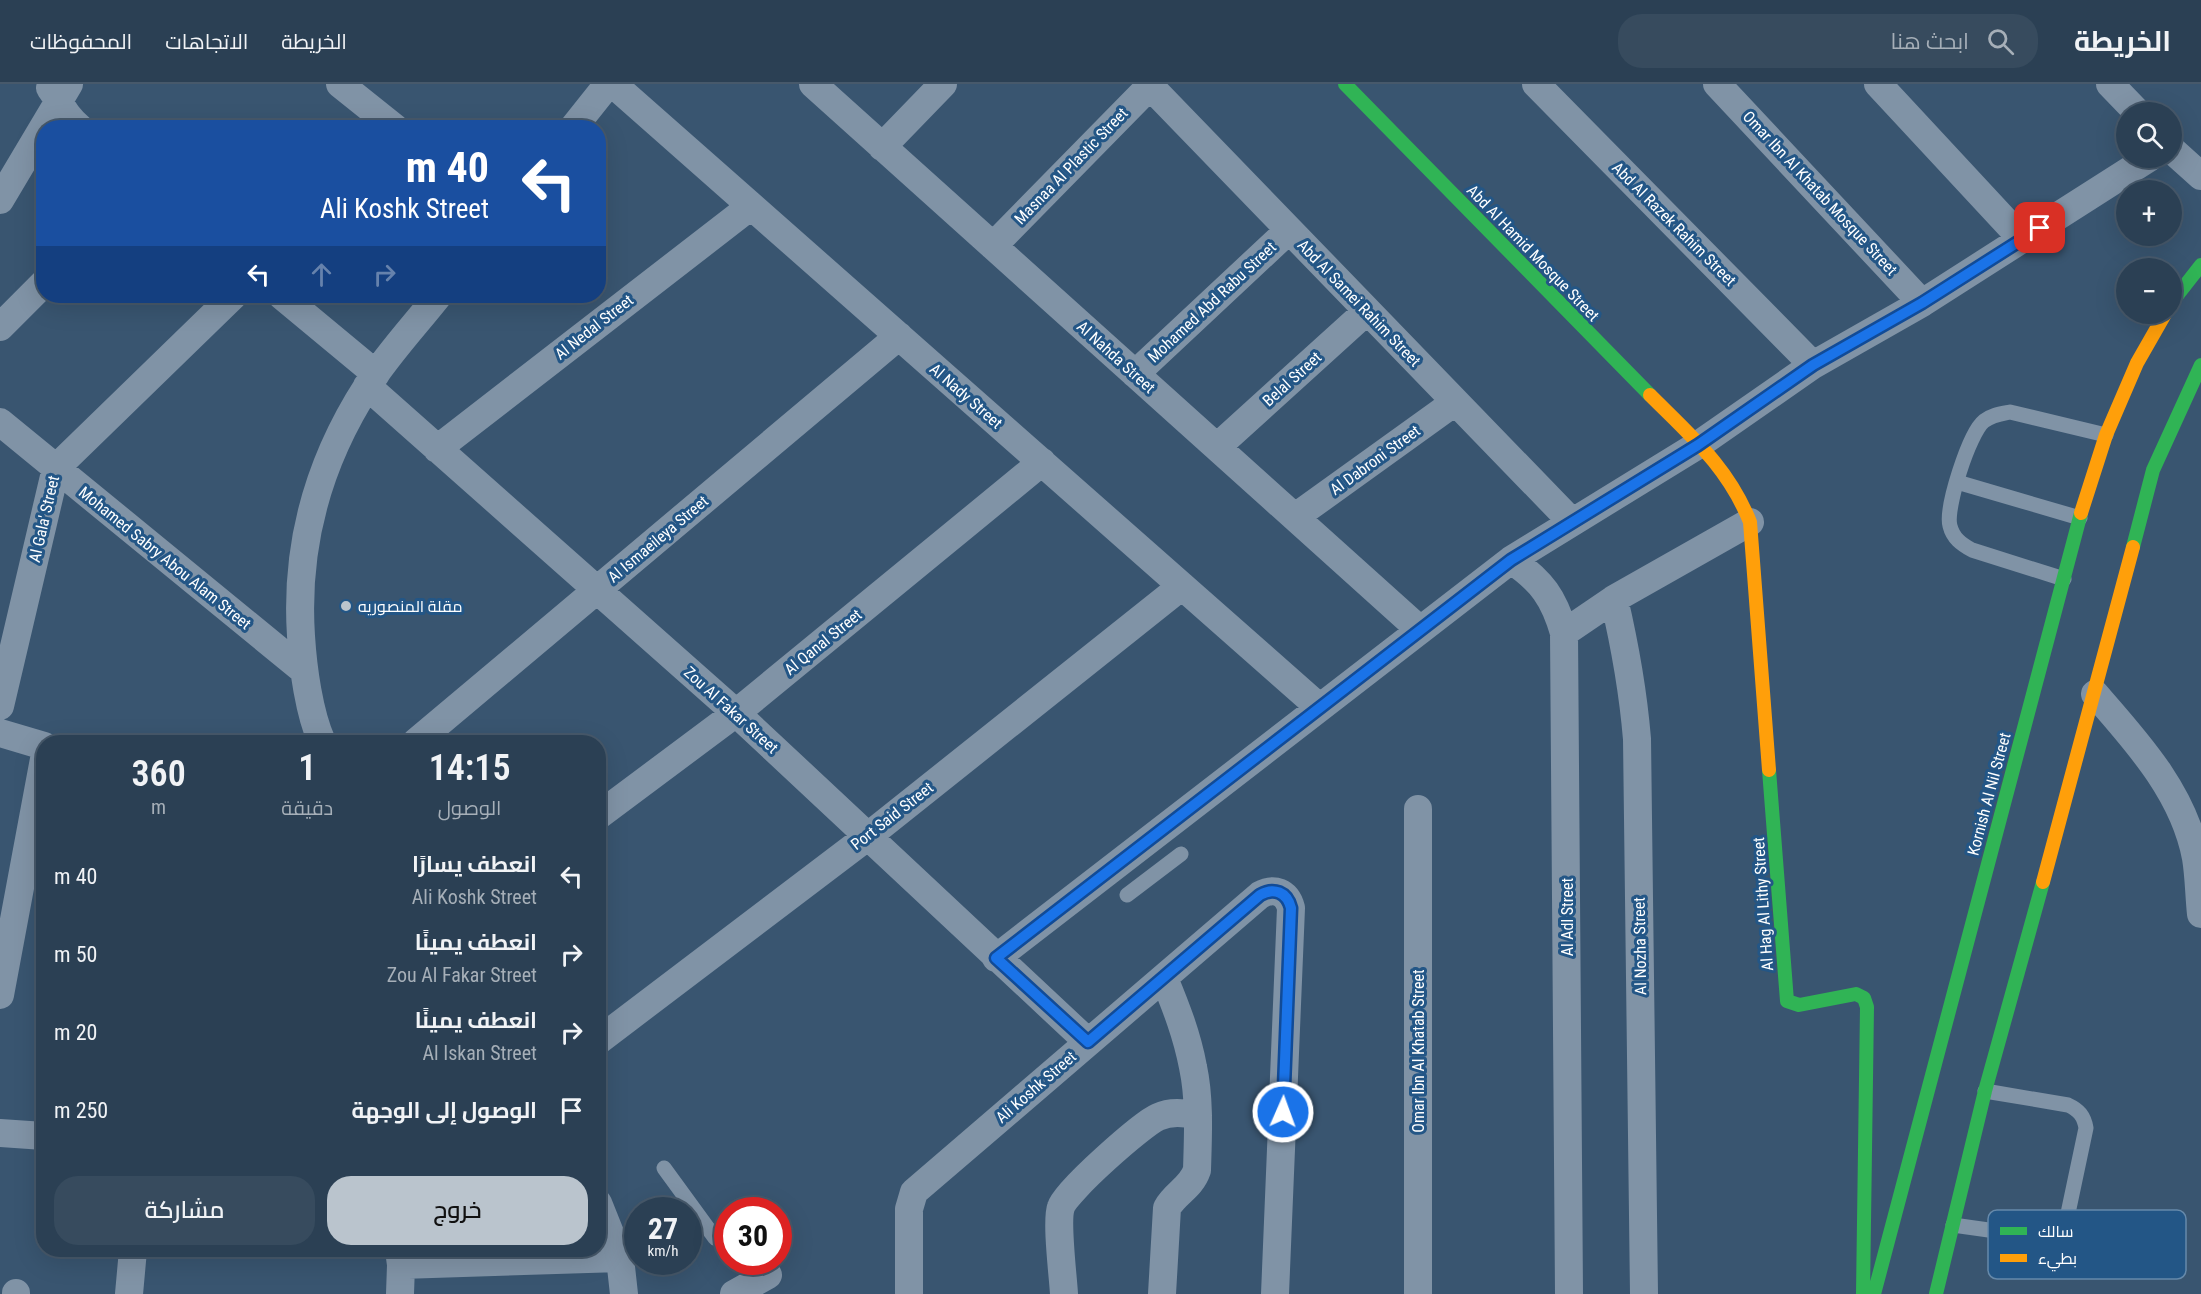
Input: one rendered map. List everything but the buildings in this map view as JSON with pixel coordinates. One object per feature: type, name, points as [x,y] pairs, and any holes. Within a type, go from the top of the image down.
[{"type":"main road","name":"Abd Al Hamid Mosque Street","points":[[1345,84],[1698,445]]},
{"type":"main road","points":[[2182,289],[2201,265]]},
{"type":"main road","name":"Kornish Al Nil Street","points":[[1874,1294],[2080,518],[2106,435],[2137,363],[2159,324]]},
{"type":"main road","points":[[1942,1293],[1953,1225],[1985,1091],[2095,694],[2152,470],[2201,365]]},
{"type":"main road","name":"Al Hag Al Lithy Street","points":[[1698,445],[1730,480],[1750,522],[1787,1001],[1799,1005],[1856,994],[1864,998],[1867,1007],[1863,1294]]},
{"type":"street","points":[[340,84],[385,120]]},
{"type":"street","points":[[579,120],[608,84]]},
{"type":"street","name":"Al Nady Street","points":[[613,84],[1319,707]]},
{"type":"street","name":"Al Nahda Street","points":[[813,84],[1419,629]]},
{"type":"street","points":[[882,147],[943,84]]},
{"type":"street","name":"Abd Al Razek Rahim Street","points":[[1536,84],[1813,365]]},
{"type":"street","name":"Omar Ibn Al Khatab Mosque Street","points":[[1717,84],[1922,303]]},
{"type":"street","points":[[1878,84],[2022,240]]},
{"type":"street","points":[[2110,84],[2127,102]]},
{"type":"street","name":"Abd Al Samei Rahim Street","points":[[1149,85],[1571,521]]},
{"type":"street","name":"Masnaa Al Plastic Street","points":[[993,246],[1149,85]]},
{"type":"street","points":[[58,91],[70,120]]},
{"type":"street","points":[[41,120],[58,91]]},
{"type":"street","points":[[3,187],[36,129]]},
{"type":"street","points":[[2182,159],[2201,176]]},
{"type":"street","points":[[996,958],[1511,560],[1698,445],[1813,365],[1922,303],[2134,168]]},
{"type":"street","name":"Al Nedal Street","points":[[437,449],[751,206]]},
{"type":"street","name":"Mohamed Abd Rabu Street","points":[[1135,374],[1289,230]]},
{"type":"street","points":[[0,327],[36,291]]},
{"type":"street","name":"Al Gala' Street","points":[[0,706],[56,468],[226,303]]},
{"type":"street","name":"Zou Al Fakar Street","points":[[289,303],[371,380],[437,449],[736,713],[1088,1042]]},
{"type":"street","points":[[320,735],[303,670],[298,598],[307,525],[329,456],[371,380],[432,303]]},
{"type":"street","name":"Belal Street","points":[[1217,447],[1367,311]]},
{"type":"street","name":"Al Ismaeileya Street","points":[[424,735],[899,336]]},
{"type":"street","name":"Al Dabroni Street","points":[[1295,517],[1455,402]]},
{"type":"street","name":"Mohamed Sabry Abou Alam Street","points":[[0,422],[303,670]]},
{"type":"street","name":"Al Qanal Street","points":[[606,810],[736,713],[1042,462]]},
{"type":"street","points":[[1564,633],[1614,600],[1750,522]]},
{"type":"street","name":"Al Adl Street","points":[[1511,560],[1531,573],[1546,590],[1558,611],[1564,633],[1569,1294]]},
{"type":"street","name":"Port Said Street","points":[[606,1035],[867,837],[1182,586]]},
{"type":"street","name":"Al Nozha Street","points":[[1614,600],[1633,692],[1637,739],[1644,1294]]},
{"type":"street","points":[[2095,694],[2146,753],[2182,814],[2196,858],[2201,914]]},
{"type":"street","points":[[0,733],[36,744]]},
{"type":"street","points":[[0,995],[36,802]]},
{"type":"street","name":"Omar Ibn Al Khatab Street","points":[[1418,809],[1418,1294]]},
{"type":"street","name":"Ali Koshk Street","points":[[909,1294],[909,1209],[914,1192],[1266,892],[1277,891],[1282,893],[1291,908],[1275,1294]]},
{"type":"street","points":[[1162,1294],[1167,1209],[1171,1200],[1191,1184],[1195,1177],[1198,1115],[1191,1056],[1182,1021],[1164,978]]},
{"type":"street","points":[[1064,1294],[1059,1212],[1067,1196],[1141,1127],[1157,1117],[1175,1112],[1198,1115]]},
{"type":"street","points":[[0,1133],[36,1135]]},
{"type":"street","points":[[606,1216],[624,1244]]},
{"type":"street","points":[[606,1253],[624,1252]]},
{"type":"street","points":[[129,1294],[132,1257]]},
{"type":"street","points":[[400,1257],[400,1294]]},
{"type":"street","points":[[624,1294],[626,1275]]},
{"type":"street","points":[[734,1294],[768,1275]]},
{"type":"lane","points":[[2064,579],[1972,550],[1961,544],[1953,535],[1949,524],[1949,513],[1967,448],[1983,422],[1996,414],[2010,412],[2106,435]]},
{"type":"lane","points":[[1958,482],[2080,518]]},
{"type":"lane","points":[[1127,895],[1177,857],[1153,836]]},
{"type":"lane","points":[[1985,1091],[2068,1105],[2082,1116],[2086,1128],[2069,1210]]},
{"type":"lane","points":[[664,1168],[683,1197]]},
{"type":"lane","points":[[702,1223],[714,1237]]},
{"type":"lane","points":[[1953,1225],[1988,1230]]},
{"type":"traffic: fast","points":[[1345,84],[1650,395]]},
{"type":"traffic: fast","points":[[2182,289],[2201,265]]},
{"type":"traffic: fast","points":[[2133,547],[2153,470],[2201,365]]},
{"type":"traffic: fast","points":[[1874,1294],[2081,513]]},
{"type":"traffic: fast","points":[[1769,770],[1787,1001],[1799,1005],[1856,994],[1864,998],[1867,1007],[1863,1294]]},
{"type":"traffic: fast","points":[[1936,1294],[1985,1091],[2043,882]]},
{"type":"traffic: slow","points":[[2081,513],[2106,435],[2137,363],[2159,324]]},
{"type":"traffic: slow","points":[[1650,395],[1720,468],[1741,502],[1750,522],[1769,770]]},
{"type":"traffic: slow","points":[[2043,882],[2133,547]]},
{"type":"place","name":"مقلة المنصوريه","points":[[346,606]]},
{"type":"route","points":[[1283,1112],[1291,908],[1282,893],[1271,891],[1260,895],[1088,1042],[996,958],[1511,560],[1698,445],[1813,365],[1922,303],[2040,228]]}]
